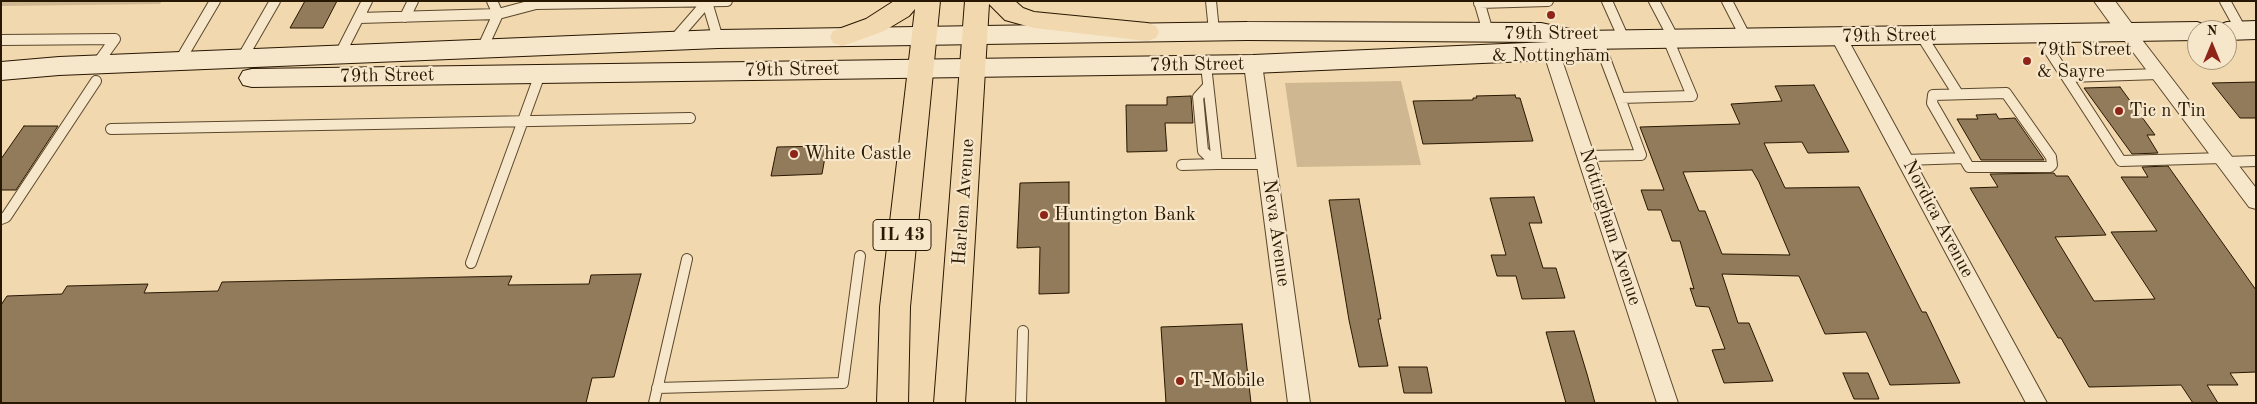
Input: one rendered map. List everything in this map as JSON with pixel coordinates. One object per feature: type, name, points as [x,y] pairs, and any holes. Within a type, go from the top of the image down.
[{"type":"main road","points":[[842,37],[875,25],[900,10],[909,1]]},
{"type":"main road","name":"IL 43","points":[[892,403],[895,307],[928,1]]},
{"type":"main road","name":"Harlem Avenue","points":[[949,403],[977,1]]},
{"type":"main road","points":[[999,1],[1014,14],[1034,20],[1148,32]]},
{"type":"main road","name":"79th Street","points":[[1,82],[38,83],[179,62],[718,38],[1214,31],[1541,32],[1589,40],[1624,40],[2187,31]]},
{"type":"main road","name":"79th Street","points":[[1,71],[540,74],[973,68],[1207,75],[1254,64],[1551,51],[1589,40]]},
{"type":"street","points":[[2104,1],[2256,202]]},
{"type":"street","name":"Nordica Avenue","points":[[1838,36],[2037,403]]},
{"type":"street","name":"Nottingham Avenue","points":[[1551,51],[1668,403]]},
{"type":"street","name":"Neva Avenue","points":[[1254,64],[1299,403]]},
{"type":"lane","points":[[179,62],[215,1]]},
{"type":"lane","points":[[241,60],[275,1]]},
{"type":"lane","points":[[339,56],[368,1]]},
{"type":"lane","points":[[405,17],[413,1]]},
{"type":"lane","points":[[482,49],[498,14],[492,1]]},
{"type":"lane","points":[[358,18],[498,14],[536,3],[727,1]]},
{"type":"lane","points":[[1211,1],[1214,31]]},
{"type":"lane","points":[[1488,32],[1479,2],[1548,1]]},
{"type":"lane","points":[[1607,1],[1624,40]]},
{"type":"lane","points":[[1620,98],[1692,96],[1671,39],[1654,1]]},
{"type":"lane","points":[[1727,1],[1746,38]]},
{"type":"lane","points":[[2225,1],[2241,30]]},
{"type":"lane","points":[[707,2],[718,38]]},
{"type":"lane","points":[[674,40],[707,2]]},
{"type":"lane","points":[[2038,33],[2121,161],[2256,161]]},
{"type":"lane","points":[[1921,35],[1958,94]]},
{"type":"lane","points":[[1,40],[115,40],[97,73],[6,216],[1,220]]},
{"type":"lane","points":[[1586,156],[1641,155],[1620,98],[1589,40]]},
{"type":"lane","points":[[471,263],[540,74]]},
{"type":"lane","points":[[2067,77],[2159,74]]},
{"type":"lane","points":[[1207,75],[1217,164]]},
{"type":"lane","points":[[2006,93],[2050,157],[2052,165],[2044,168],[1969,167],[1964,158],[1932,103],[1932,95],[2006,93]]},
{"type":"lane","points":[[111,128],[690,118]]},
{"type":"lane","points":[[1906,160],[1964,158]]},
{"type":"lane","points":[[1182,165],[1267,164]]},
{"type":"lane","points":[[657,388],[843,384],[860,256]]},
{"type":"lane","points":[[654,403],[687,259]]},
{"type":"lane","points":[[1021,403],[1023,331]]},
{"type":"shaded area","points":[[1,1],[162,1],[160,4],[1,6]]},
{"type":"shaded area","points":[[1401,81],[1421,165],[1297,167],[1285,83]]},
{"type":"building","points":[[305,1],[337,1],[323,28],[290,28]]},
{"type":"building","points":[[2256,82],[2256,118],[2240,118],[2212,83]]},
{"type":"building","points":[[1814,85],[1849,152],[1808,153],[1802,142],[1764,143],[1785,188],[1859,187],[1922,312],[1926,312],[1960,383],[1890,385],[1866,332],[1825,334],[1799,276],[1722,274],[1738,323],[1749,323],[1773,381],[1724,383],[1712,350],[1725,349],[1709,307],[1696,306],[1690,288],[1694,289],[1680,241],[1672,241],[1661,210],[1648,210],[1641,190],[1664,190],[1640,127],[1740,124],[1731,104],[1782,101],[1775,86]],"holes":[[[1752,170],[1790,255],[1722,254],[1705,211],[1699,211],[1683,172]]]},
{"type":"building","name":"Tic n Tin","points":[[2120,87],[2155,135],[2147,135],[2158,153],[2132,154],[2084,88]]},
{"type":"building","points":[[1515,95],[1516,98],[1520,98],[1533,141],[1423,144],[1413,101],[1473,100],[1473,98],[1477,98],[1476,96]]},
{"type":"building","points":[[1191,96],[1193,123],[1165,123],[1167,151],[1127,152],[1126,105],[1167,105],[1167,97]]},
{"type":"building","points":[[1996,114],[1999,119],[2015,118],[2044,160],[1981,160],[1957,119],[1978,119],[1976,115]]},
{"type":"building","points":[[24,126],[58,126],[16,190],[1,190],[1,159]]},
{"type":"building","name":"White Castle","points":[[827,146],[822,174],[771,176],[777,147]]},
{"type":"building","points":[[2168,166],[2256,290],[2256,372],[2230,373],[2238,385],[2207,385],[2218,403],[2193,403],[2181,385],[2089,387],[1970,188],[1998,187],[1990,174],[2054,173],[2056,176],[2068,176],[2106,235],[2055,237],[2094,301],[2155,299],[2111,232],[2157,231],[2121,177],[2148,177],[2142,167]]},
{"type":"building","name":"Huntington Bank","points":[[1069,182],[1069,293],[1039,294],[1040,247],[1017,248],[1020,183]]},
{"type":"building","points":[[1534,197],[1542,223],[1529,223],[1543,268],[1556,268],[1565,298],[1522,299],[1516,276],[1497,276],[1491,255],[1506,255],[1490,198]]},
{"type":"building","points":[[1359,199],[1381,319],[1378,319],[1388,366],[1359,367],[1349,320],[1329,200]]},
{"type":"building","points":[[641,274],[614,377],[592,378],[586,403],[1,403],[1,305],[7,296],[62,294],[67,286],[148,284],[144,293],[218,291],[222,282],[512,276],[508,285],[589,284],[591,275]]},
{"type":"building","points":[[1242,324],[1251,403],[1166,403],[1161,327]]},
{"type":"building","points":[[1574,331],[1595,403],[1566,403],[1546,332]]},
{"type":"building","points":[[1399,367],[1427,367],[1432,393],[1404,393]]},
{"type":"building","points":[[1843,373],[1868,373],[1879,399],[1854,399]]},
{"type":"place","name":"79th Street & Nottingham","points":[[1551,15]]},
{"type":"place","name":"79th Street & Sayre","points":[[2027,61]]},
{"type":"place","name":"Tic n Tin","points":[[2119,111]]},
{"type":"place","name":"White Castle","points":[[794,154]]},
{"type":"place","name":"Huntington Bank","points":[[1044,215]]},
{"type":"place","name":"T-Mobile","points":[[1180,381]]}]
